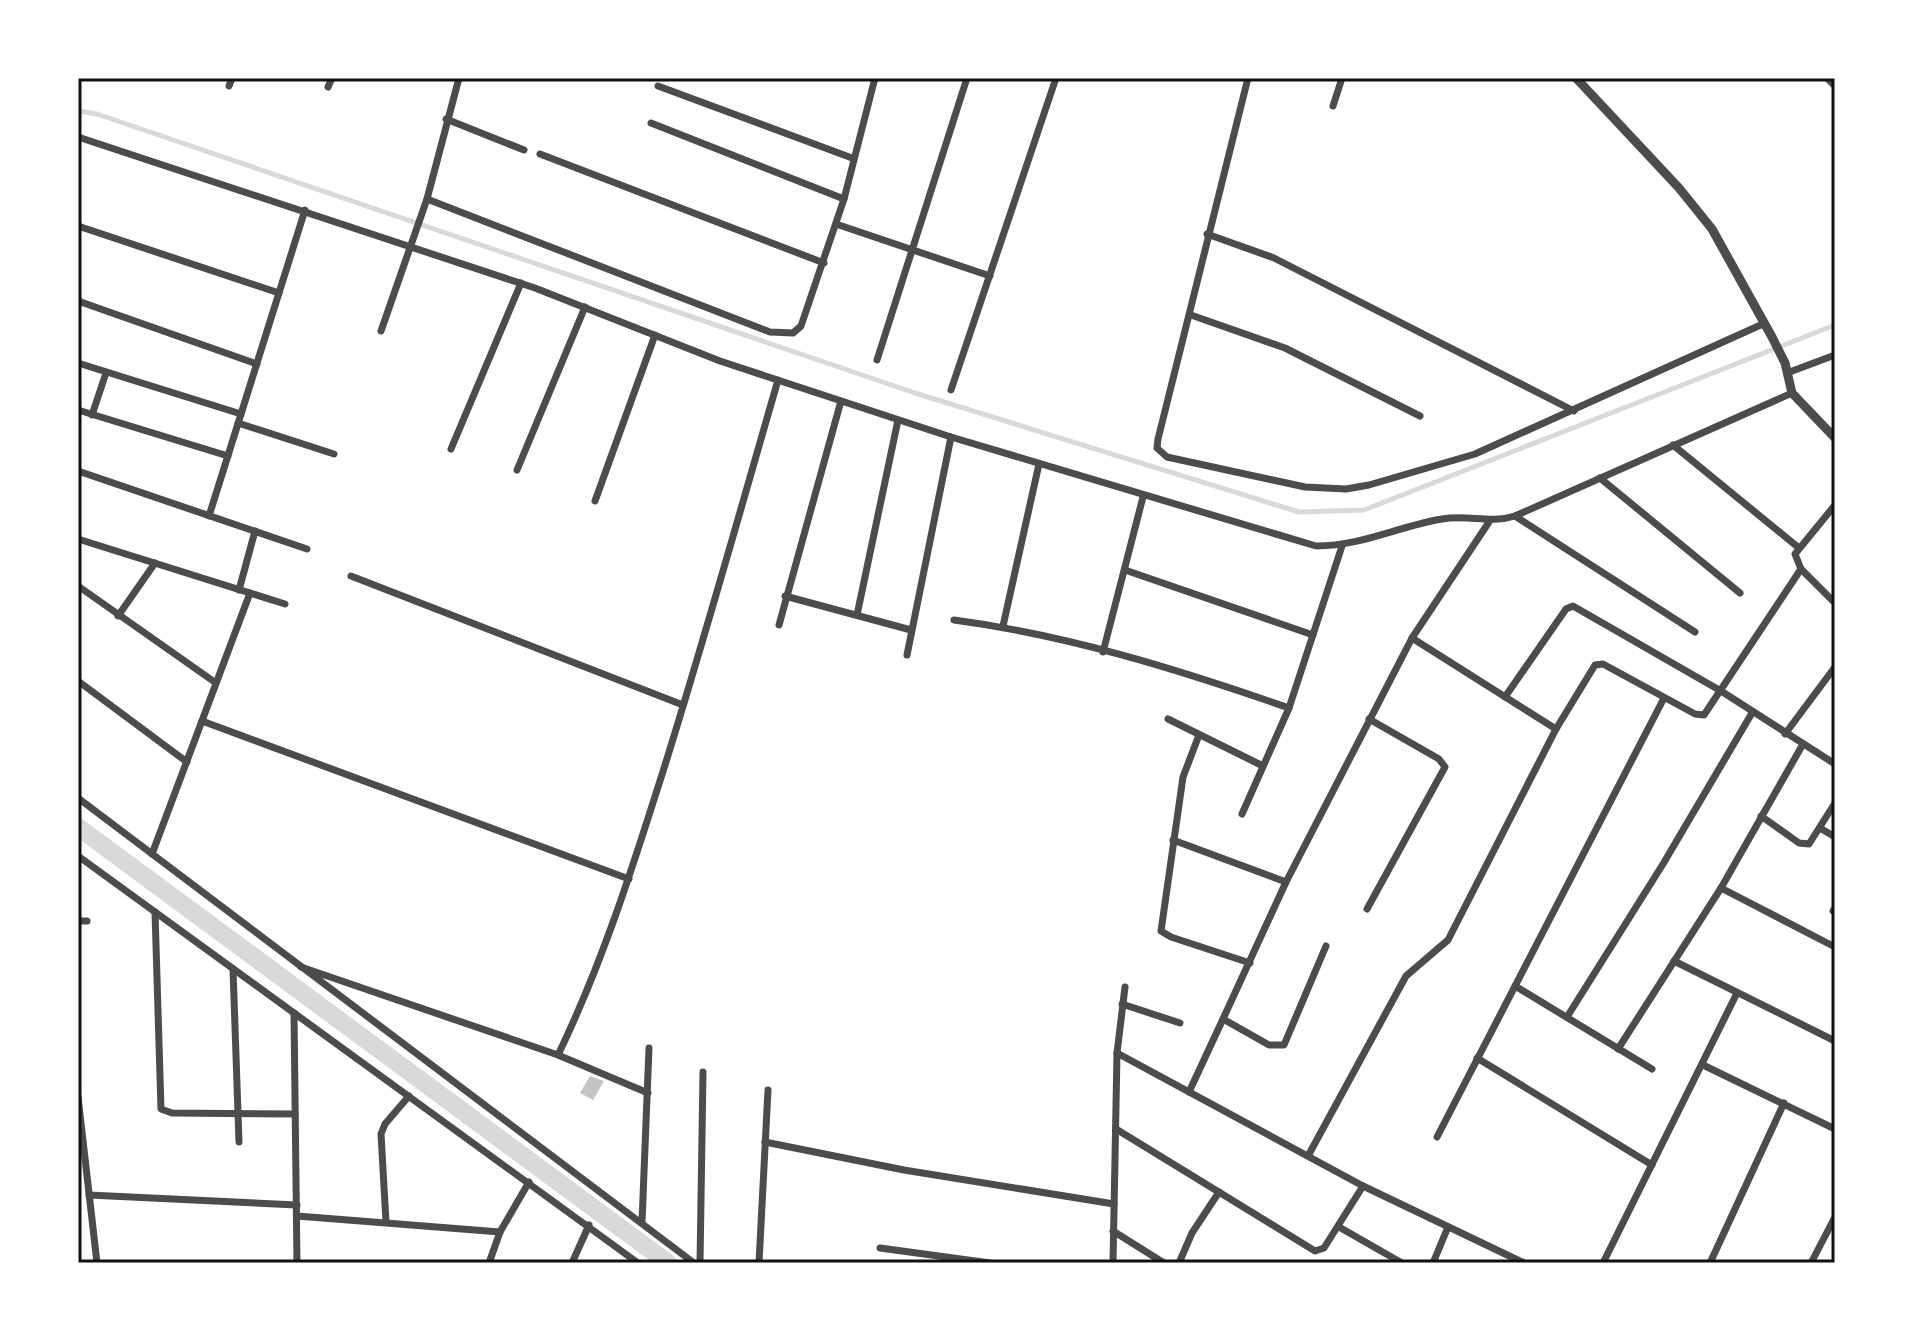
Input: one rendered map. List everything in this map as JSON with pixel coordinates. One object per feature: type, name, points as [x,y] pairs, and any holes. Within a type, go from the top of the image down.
[{"type":"street","points":[[381,331],[427,199],[459,78]]},
{"type":"street","points":[[427,199],[780,334],[793,333],[801,326],[844,199],[874,80],[862,78]]},
{"type":"street","points":[[877,360],[967,78]]},
{"type":"street","points":[[951,390],[1056,78]]},
{"type":"street","points":[[1248,78],[1157,444],[1160,454],[1305,487],[1346,489],[1475,454],[1765,323]]},
{"type":"street","points":[[1333,106],[1342,78]]},
{"type":"street","points":[[1576,78],[1679,188],[1712,229],[1772,337],[1786,368],[1792,393],[1835,438]]},
{"type":"street","points":[[1827,78],[1835,86]]},
{"type":"street","points":[[658,86],[852,158]]},
{"type":"street","points":[[446,119],[524,150]]},
{"type":"street","points":[[651,123],[844,199]]},
{"type":"street","points":[[78,137],[521,283],[778,380],[898,420],[1298,543],[1342,546],[1439,519],[1468,517],[1489,522],[1515,516],[1792,393]]},
{"type":"street","points":[[540,154],[824,263]]},
{"type":"street","points":[[209,516],[305,210]]},
{"type":"street","points":[[836,224],[990,276]]},
{"type":"street","points":[[78,226],[279,293]]},
{"type":"street","points":[[1207,234],[1274,258],[1574,411]]},
{"type":"street","points":[[451,449],[521,283]]},
{"type":"street","points":[[78,301],[257,364]]},
{"type":"street","points":[[517,470],[585,307]]},
{"type":"street","points":[[1191,315],[1285,348],[1420,416]]},
{"type":"street","points":[[595,501],[655,335]]},
{"type":"street","points":[[1786,368],[1835,355]]},
{"type":"street","points":[[78,363],[241,414]]},
{"type":"street","points":[[92,415],[106,373]]},
{"type":"street","points":[[558,1055],[577,1015],[629,879],[778,380]]},
{"type":"street","points":[[779,625],[841,401]]},
{"type":"street","points":[[78,410],[228,456]]},
{"type":"street","points":[[857,615],[898,420]]},
{"type":"street","points":[[238,423],[334,454]]},
{"type":"street","points":[[907,655],[951,437]]},
{"type":"street","points":[[1673,445],[1799,548]]},
{"type":"street","points":[[1003,626],[1039,464]]},
{"type":"street","points":[[78,471],[307,549]]},
{"type":"street","points":[[1600,478],[1740,593]]},
{"type":"street","points":[[1103,652],[1143,497]]},
{"type":"street","points":[[1835,505],[1799,548],[1795,558],[1801,569],[1835,603]]},
{"type":"street","points":[[1515,516],[1695,632]]},
{"type":"street","points":[[1189,1092],[1286,882],[1369,719],[1412,638],[1489,522]]},
{"type":"street","points":[[239,590],[255,531]]},
{"type":"street","points":[[78,539],[285,604]]},
{"type":"street","points":[[1242,814],[1289,708],[1342,546]]},
{"type":"street","points":[[118,616],[155,563]]},
{"type":"street","points":[[1308,1156],[1406,976],[1448,940],[1556,729],[1598,663],[1699,715],[1709,711],[1801,569]]},
{"type":"street","points":[[1125,570],[1313,635]]},
{"type":"street","points":[[351,576],[683,705]]},
{"type":"street","points":[[80,591],[216,683]]},
{"type":"street","points":[[152,854],[250,593]]},
{"type":"street","points":[[785,596],[911,630]]},
{"type":"street","points":[[1505,697],[1566,609],[1573,606],[1721,691],[1835,764]]},
{"type":"street","points":[[954,620],[1003,626],[1174,668],[1289,708]]},
{"type":"street","points":[[1412,638],[1556,729]]},
{"type":"street","points":[[1785,734],[1835,667]]},
{"type":"street","points":[[78,681],[187,762]]},
{"type":"street","points":[[1437,1137],[1664,698]]},
{"type":"street","points":[[1567,1017],[1663,864],[1752,713]]},
{"type":"street","points":[[1168,719],[1263,766]]},
{"type":"street","points":[[1367,909],[1445,767],[1439,759],[1369,719]]},
{"type":"street","points":[[202,721],[629,879]]},
{"type":"street","points":[[1199,735],[1183,777],[1161,931],[1250,963]]},
{"type":"street","points":[[1618,1049],[1721,888],[1803,744]]},
{"type":"street","points":[[78,798],[295,965],[697,1263]]},
{"type":"street","points":[[1761,816],[1804,844],[1813,840],[1835,803]]},
{"type":"street","points":[[1820,828],[1835,837]]},
{"type":"street","points":[[1173,840],[1286,882]]},
{"type":"street","points":[[78,856],[638,1263]]},
{"type":"street","points":[[1721,888],[1835,947]]},
{"type":"street","points":[[155,912],[159,1105],[172,1113],[295,1114]]},
{"type":"street","points":[[78,921],[87,921]]},
{"type":"street","points":[[1223,1019],[1269,1045],[1284,1045],[1326,946]]},
{"type":"street","points":[[1674,961],[1835,1041]]},
{"type":"street","points":[[295,965],[558,1055],[648,1093]]},
{"type":"street","points":[[233,969],[239,1142]]},
{"type":"street","points":[[1515,986],[1652,1069]]},
{"type":"street","points":[[1113,1263],[1117,1053],[1125,987]]},
{"type":"street","points":[[1614,1263],[1604,1261],[1737,993]]},
{"type":"street","points":[[1122,1004],[1180,1023]]},
{"type":"street","points":[[294,1013],[297,1263]]},
{"type":"street","points":[[642,1222],[649,1048]]},
{"type":"street","points":[[1117,1053],[1363,1186],[1524,1263]]},
{"type":"street","points":[[1477,1058],[1652,1165]]},
{"type":"street","points":[[1703,1065],[1835,1129]]},
{"type":"street","points":[[697,1263],[703,1072]]},
{"type":"street","points":[[759,1263],[768,1090]]},
{"type":"street","points":[[386,1222],[381,1134],[385,1124],[409,1096]]},
{"type":"street","points":[[78,1097],[97,1263]]},
{"type":"street","points":[[1710,1263],[1784,1103]]},
{"type":"street","points":[[1116,1129],[1315,1251],[1324,1248],[1363,1186]]},
{"type":"street","points":[[765,1142],[904,1170],[1114,1204]]},
{"type":"street","points":[[489,1263],[500,1232],[529,1182]]},
{"type":"street","points":[[1179,1263],[1192,1233],[1219,1192]]},
{"type":"street","points":[[89,1195],[297,1205]]},
{"type":"street","points":[[297,1216],[500,1232]]},
{"type":"street","points":[[1811,1263],[1835,1217]]},
{"type":"street","points":[[572,1263],[589,1225]]},
{"type":"street","points":[[1339,1227],[1402,1263]]},
{"type":"street","points":[[1433,1263],[1448,1227]]},
{"type":"street","points":[[1113,1231],[1164,1263]]},
{"type":"street","points":[[880,1248],[990,1263]]},
{"type":"building","points":[[590,1076],[604,1081],[593,1100],[580,1093]]},
{"type":"waterway","points":[[78,111],[97,114],[915,393],[1299,512],[1364,510],[1835,325]]},
{"type":"waterway","points":[[78,827],[668,1263]]}]
